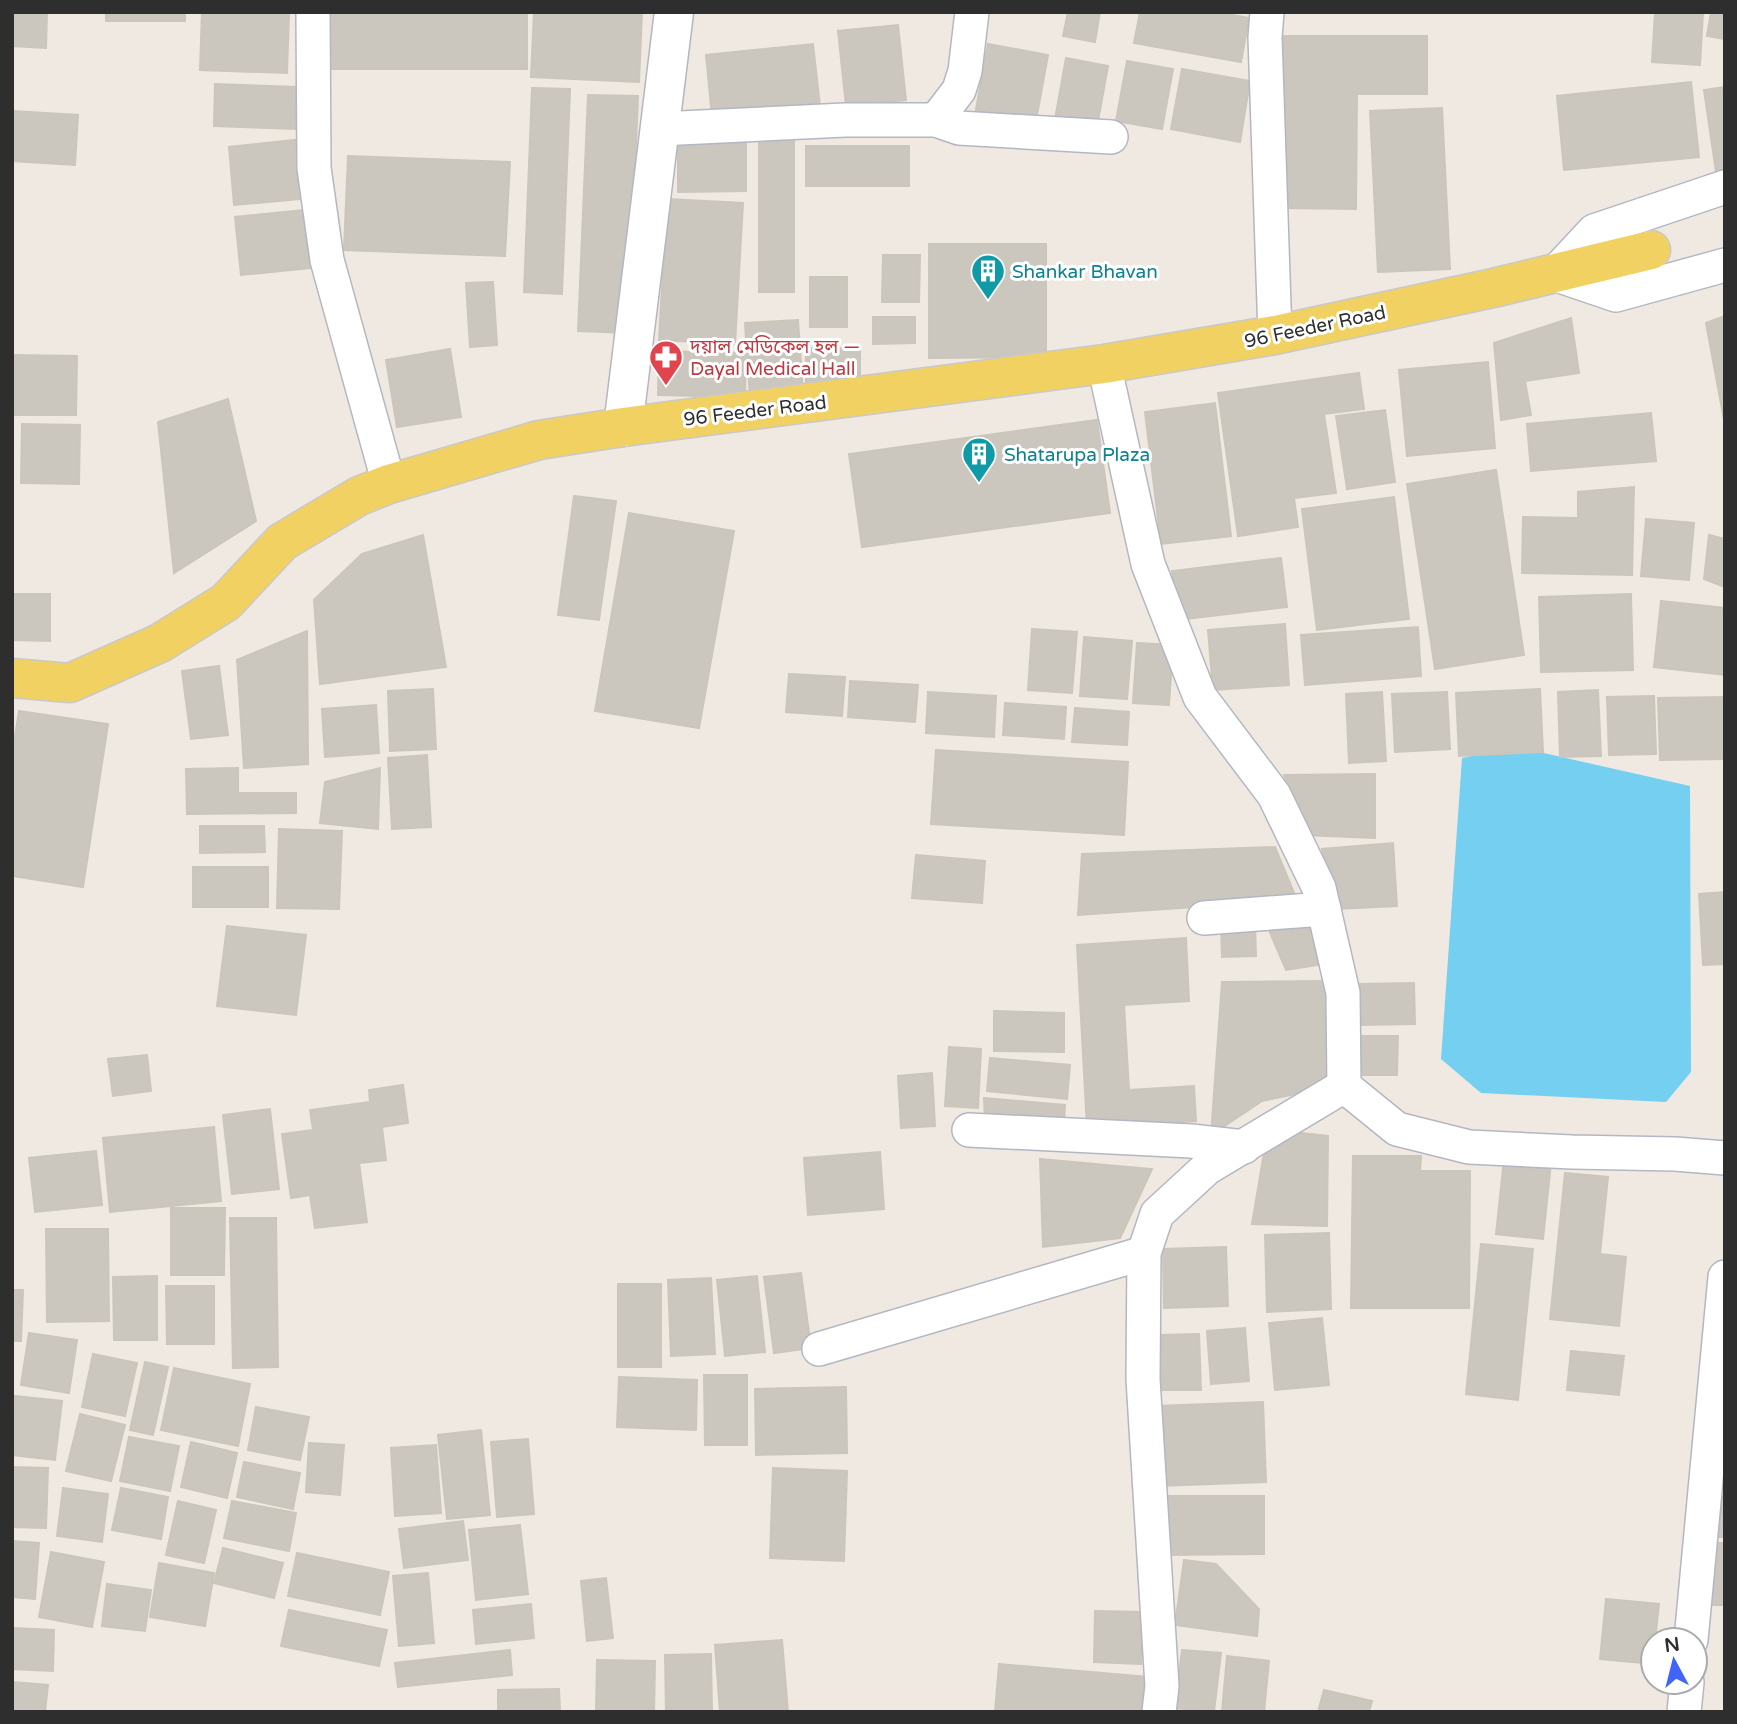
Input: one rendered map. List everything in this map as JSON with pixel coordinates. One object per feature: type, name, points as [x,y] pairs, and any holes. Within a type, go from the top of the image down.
[{"type":"main road","name":"96 Feeder Road","points":[[12,678],[70,683],[160,643],[226,602],[282,542],[359,496],[389,484],[539,440],[623,426],[1104,364],[1275,335],[1555,274],[1651,250]]},
{"type":"street","points":[[313,12],[314,168],[327,260],[389,484]]},
{"type":"street","points":[[623,426],[674,12]]},
{"type":"street","points":[[936,120],[959,90],[965,71],[972,12]]},
{"type":"street","points":[[1267,12],[1265,37],[1275,335]]},
{"type":"street","points":[[659,128],[845,120],[936,120],[959,128],[1111,137]]},
{"type":"street","points":[[1725,187],[1594,231],[1555,274],[1616,295],[1725,265]]},
{"type":"street","points":[[1104,364],[1148,564],[1200,697],[1274,795],[1319,888],[1343,993],[1344,1086]]},
{"type":"street","points":[[1204,918],[1324,909]]},
{"type":"street","points":[[1159,1712],[1162,1686],[1143,1379],[1144,1253],[1157,1214],[1207,1168],[1344,1086]]},
{"type":"street","points":[[1344,1086],[1397,1129],[1469,1147],[1725,1158]]},
{"type":"street","points":[[969,1130],[1191,1141],[1244,1147]]},
{"type":"street","points":[[819,1349],[1144,1253]]},
{"type":"street","points":[[1691,1626],[1725,1277]]},
{"type":"water","points":[[1517,747],[1690,786],[1691,1072],[1666,1102],[1481,1093],[1441,1059],[1462,758]]},
{"type":"building","points":[[12,12],[47,12],[46,48],[12,46]]},
{"type":"building","points":[[106,12],[185,12],[185,21],[106,21]]},
{"type":"building","points":[[202,12],[289,12],[287,73],[200,70]]},
{"type":"building","points":[[320,12],[527,12],[527,69],[320,69]]},
{"type":"building","points":[[534,12],[642,12],[639,82],[531,77]]},
{"type":"building","points":[[1068,12],[1100,12],[1095,42],[1063,36]]},
{"type":"building","points":[[1140,12],[1216,12],[1249,18],[1241,62],[1134,43]]},
{"type":"building","points":[[1655,12],[1703,12],[1700,65],[1652,62]]},
{"type":"building","points":[[1711,12],[1725,12],[1725,39],[1707,36]]},
{"type":"building","points":[[898,25],[906,100],[846,106],[838,31]]},
{"type":"building","points":[[1283,36],[1427,36],[1427,94],[1357,94],[1356,209],[1282,208]]},
{"type":"building","points":[[813,44],[820,106],[712,117],[706,55]]},
{"type":"building","points":[[988,44],[1048,55],[1035,126],[975,115]]},
{"type":"building","points":[[1066,58],[1108,66],[1096,132],[1054,125]]},
{"type":"building","points":[[1127,61],[1173,69],[1162,129],[1116,121]]},
{"type":"building","points":[[1182,69],[1250,81],[1240,142],[1171,129]]},
{"type":"building","points":[[1691,82],[1699,157],[1564,170],[1557,96]]},
{"type":"building","points":[[215,84],[299,87],[298,129],[214,126]]},
{"type":"building","points":[[1725,87],[1725,171],[1716,172],[1704,90]]},
{"type":"building","points":[[532,88],[570,89],[562,294],[524,292]]},
{"type":"building","points":[[588,95],[638,96],[628,333],[578,331]]},
{"type":"building","points":[[1442,108],[1450,269],[1378,272],[1370,111]]},
{"type":"building","points":[[12,111],[78,115],[75,165],[12,161]]},
{"type":"building","points":[[303,139],[310,198],[234,205],[229,147]]},
{"type":"building","points":[[759,140],[794,140],[794,292],[759,292]]},
{"type":"building","points":[[678,141],[746,141],[746,191],[678,192]]},
{"type":"building","points":[[806,146],[909,146],[909,186],[806,186]]},
{"type":"building","points":[[348,156],[510,162],[505,256],[344,250]]},
{"type":"building","points":[[667,199],[743,203],[735,344],[659,340]]},
{"type":"building","points":[[314,209],[320,267],[241,275],[235,217]]},
{"type":"building","name":"Shankar Bhavan","points":[[929,244],[1046,244],[1046,357],[929,358]]},
{"type":"building","points":[[883,255],[920,255],[919,302],[882,302]]},
{"type":"building","points":[[810,277],[847,277],[847,327],[810,327]]},
{"type":"building","points":[[493,282],[497,345],[470,347],[466,283]]},
{"type":"building","points":[[1725,316],[1725,420],[1724,420],[1706,323]]},
{"type":"building","points":[[873,317],[915,317],[915,343],[873,344]]},
{"type":"building","points":[[1571,318],[1579,373],[1525,381],[1531,415],[1501,420],[1494,343]]},
{"type":"building","points":[[798,320],[803,393],[750,397],[745,323]]},
{"type":"building","points":[[806,348],[860,348],[860,384],[806,384]]},
{"type":"building","points":[[450,349],[461,417],[397,427],[386,360]]},
{"type":"building","points":[[659,351],[746,353],[745,397],[658,395]]},
{"type":"building","points":[[14,355],[77,356],[76,415],[13,415]]},
{"type":"building","points":[[1488,362],[1495,448],[1407,456],[1399,370]]},
{"type":"building","points":[[1359,373],[1364,409],[1324,414],[1336,493],[1294,498],[1298,527],[1238,536],[1218,393]]},
{"type":"building","points":[[228,399],[256,521],[174,573],[158,422]]},
{"type":"building","points":[[1215,403],[1231,536],[1161,544],[1145,412]]},
{"type":"building","points":[[1385,410],[1395,482],[1347,489],[1336,416]]},
{"type":"building","points":[[1651,413],[1656,461],[1531,471],[1527,424]]},
{"type":"building","name":"Shatarupa Plaza","points":[[1097,420],[1110,513],[862,547],[849,454]]},
{"type":"building","points":[[22,424],[80,425],[79,484],[21,483]]},
{"type":"building","points":[[1496,470],[1524,655],[1435,669],[1407,484]]},
{"type":"building","points":[[1634,487],[1632,575],[1522,573],[1523,517],[1578,518],[1578,492]]},
{"type":"building","points":[[574,496],[616,501],[599,620],[558,615]]},
{"type":"building","points":[[1394,497],[1409,619],[1317,630],[1302,509]]},
{"type":"building","points":[[629,513],[734,531],[699,728],[595,711]]},
{"type":"building","points":[[1646,519],[1694,523],[1689,580],[1641,576]]},
{"type":"building","points":[[423,535],[446,667],[320,684],[314,600],[362,554]]},
{"type":"building","points":[[1709,535],[1725,539],[1725,587],[1704,579]]},
{"type":"building","points":[[1281,558],[1287,607],[1178,620],[1172,571]]},
{"type":"building","points":[[12,594],[50,594],[50,641],[12,640]]},
{"type":"building","points":[[1631,594],[1633,670],[1541,672],[1539,597]]},
{"type":"building","points":[[1661,601],[1725,608],[1725,675],[1654,667]]},
{"type":"building","points":[[1285,624],[1289,685],[1213,690],[1208,630]]},
{"type":"building","points":[[1418,627],[1421,676],[1305,685],[1301,635]]},
{"type":"building","points":[[1032,629],[1077,632],[1072,693],[1028,690]]},
{"type":"building","points":[[307,631],[308,764],[244,768],[237,660]]},
{"type":"building","points":[[1084,637],[1132,641],[1127,699],[1080,696]]},
{"type":"building","points":[[1137,643],[1173,645],[1169,705],[1133,703]]},
{"type":"building","points":[[219,666],[228,735],[191,739],[182,671]]},
{"type":"building","points":[[789,674],[845,677],[842,716],[786,712]]},
{"type":"building","points":[[850,681],[918,685],[915,722],[848,717]]},
{"type":"building","points":[[433,689],[436,749],[390,751],[388,691]]},
{"type":"building","points":[[1540,689],[1543,752],[1459,756],[1456,693]]},
{"type":"building","points":[[1598,690],[1601,756],[1560,757],[1558,692]]},
{"type":"building","points":[[928,692],[996,696],[994,737],[926,733]]},
{"type":"building","points":[[1382,692],[1386,761],[1349,763],[1346,694]]},
{"type":"building","points":[[1447,692],[1450,749],[1395,752],[1392,694]]},
{"type":"building","points":[[1654,696],[1656,754],[1609,755],[1607,697]]},
{"type":"building","points":[[1725,697],[1725,759],[1660,760],[1658,698]]},
{"type":"building","points":[[1005,703],[1066,707],[1064,739],[1003,735]]},
{"type":"building","points":[[376,705],[379,753],[325,757],[322,709]]},
{"type":"building","points":[[1075,708],[1129,712],[1127,745],[1072,742]]},
{"type":"building","points":[[19,711],[108,724],[83,887],[12,876],[12,755]]},
{"type":"building","points":[[936,750],[1128,762],[1124,835],[931,824]]},
{"type":"building","points":[[427,755],[431,827],[392,829],[388,758]]},
{"type":"building","points":[[238,768],[238,793],[296,793],[296,813],[187,814],[186,769]]},
{"type":"building","points":[[380,768],[378,829],[320,823],[325,782]]},
{"type":"building","points":[[1375,774],[1375,838],[1303,835],[1284,775]]},
{"type":"building","points":[[200,826],[264,826],[265,852],[200,853]]},
{"type":"building","points":[[279,829],[342,831],[339,909],[277,908]]},
{"type":"building","points":[[1393,843],[1397,906],[1336,909],[1322,849]]},
{"type":"building","points":[[1275,847],[1297,900],[1078,915],[1082,854]]},
{"type":"building","points":[[916,855],[985,861],[982,903],[912,898]]},
{"type":"building","points":[[193,867],[268,867],[268,907],[193,907]]},
{"type":"building","points":[[1725,892],[1725,964],[1703,965],[1699,894]]},
{"type":"building","points":[[1312,921],[1324,964],[1286,970],[1266,923]]},
{"type":"building","points":[[1255,925],[1256,956],[1222,957],[1221,926]]},
{"type":"building","points":[[227,926],[306,935],[296,1015],[217,1006]]},
{"type":"building","points":[[1186,938],[1189,1001],[1124,1005],[1129,1090],[1194,1086],[1196,1121],[1087,1128],[1077,945]]},
{"type":"building","points":[[1328,981],[1330,1087],[1262,1101],[1211,1135],[1222,982]]},
{"type":"building","points":[[1414,983],[1415,1024],[1358,1025],[1357,984]]},
{"type":"building","points":[[994,1011],[1064,1013],[1064,1052],[994,1051]]},
{"type":"building","points":[[1361,1036],[1398,1036],[1397,1075],[1361,1075]]},
{"type":"building","points":[[949,1047],[981,1049],[978,1108],[945,1106]]},
{"type":"building","points":[[147,1055],[151,1091],[113,1096],[108,1059]]},
{"type":"building","points":[[990,1058],[1070,1065],[1067,1099],[987,1091]]},
{"type":"building","points":[[932,1073],[935,1126],[901,1128],[898,1076]]},
{"type":"building","points":[[403,1085],[408,1123],[382,1127],[386,1160],[359,1163],[367,1222],[315,1228],[310,1195],[291,1198],[282,1134],[313,1130],[310,1110],[370,1102],[369,1090]]},
{"type":"building","points":[[984,1098],[1065,1105],[1064,1122],[985,1120]]},
{"type":"building","points":[[270,1109],[279,1189],[232,1194],[223,1115]]},
{"type":"building","points":[[214,1127],[221,1201],[110,1212],[103,1138]]},
{"type":"building","points":[[1291,1132],[1328,1136],[1327,1226],[1252,1224],[1265,1147]]},
{"type":"building","points":[[96,1151],[102,1205],[35,1212],[29,1158]]},
{"type":"building","points":[[880,1152],[884,1209],[808,1215],[804,1158]]},
{"type":"building","points":[[1353,1156],[1421,1156],[1420,1171],[1470,1171],[1469,1308],[1351,1308]]},
{"type":"building","points":[[1040,1159],[1152,1169],[1120,1238],[1043,1247]]},
{"type":"building","points":[[1504,1159],[1551,1163],[1543,1239],[1496,1234]]},
{"type":"building","points":[[1565,1173],[1608,1177],[1600,1254],[1626,1257],[1619,1326],[1550,1319]]},
{"type":"building","points":[[171,1208],[225,1208],[224,1275],[171,1275]]},
{"type":"building","points":[[230,1218],[276,1218],[278,1367],[233,1368]]},
{"type":"building","points":[[46,1229],[108,1229],[109,1321],[47,1322]]},
{"type":"building","points":[[1329,1233],[1331,1309],[1267,1312],[1265,1235]]},
{"type":"building","points":[[1481,1244],[1533,1249],[1518,1400],[1466,1394]]},
{"type":"building","points":[[1226,1247],[1228,1306],[1164,1308],[1163,1249]]},
{"type":"building","points":[[801,1273],[811,1348],[774,1353],[764,1277]]},
{"type":"building","points":[[157,1276],[157,1340],[114,1340],[113,1277]]},
{"type":"building","points":[[757,1276],[765,1352],[725,1356],[717,1280]]},
{"type":"building","points":[[711,1278],[715,1354],[671,1356],[668,1280]]},
{"type":"building","points":[[618,1284],[661,1284],[661,1367],[618,1367]]},
{"type":"building","points":[[166,1286],[214,1286],[214,1344],[167,1344]]},
{"type":"building","points":[[12,1290],[23,1290],[21,1341],[12,1341]]},
{"type":"building","points":[[1322,1318],[1329,1385],[1275,1390],[1269,1323]]},
{"type":"building","points":[[1245,1328],[1249,1381],[1211,1384],[1207,1331]]},
{"type":"building","points":[[29,1333],[77,1340],[69,1393],[21,1385]]},
{"type":"building","points":[[1199,1334],[1201,1390],[1162,1390],[1160,1335]]},
{"type":"building","points":[[1571,1351],[1624,1356],[1619,1395],[1567,1390]]},
{"type":"building","points":[[93,1354],[137,1363],[125,1416],[82,1407]]},
{"type":"building","points":[[145,1362],[168,1367],[153,1435],[130,1430]]},
{"type":"building","points":[[174,1368],[250,1384],[238,1446],[161,1430]]},
{"type":"building","points":[[704,1375],[747,1375],[747,1445],[705,1445]]},
{"type":"building","points":[[619,1377],[697,1380],[696,1430],[617,1427]]},
{"type":"building","points":[[846,1387],[847,1453],[756,1455],[755,1389]]},
{"type":"building","points":[[15,1396],[62,1401],[55,1460],[12,1455]]},
{"type":"building","points":[[1263,1402],[1266,1482],[1158,1486],[1155,1406]]},
{"type":"building","points":[[256,1407],[309,1417],[300,1460],[248,1450]]},
{"type":"building","points":[[80,1414],[125,1425],[111,1481],[66,1471]]},
{"type":"building","points":[[481,1430],[490,1515],[447,1519],[438,1435]]},
{"type":"building","points":[[129,1437],[179,1446],[170,1491],[120,1481]]},
{"type":"building","points":[[528,1439],[534,1514],[497,1517],[491,1442]]},
{"type":"building","points":[[191,1442],[237,1453],[227,1498],[181,1487]]},
{"type":"building","points":[[309,1443],[344,1445],[340,1495],[306,1492]]},
{"type":"building","points":[[436,1445],[441,1513],[395,1516],[391,1448]]},
{"type":"building","points":[[244,1462],[300,1473],[293,1509],[237,1497]]},
{"type":"building","points":[[12,1467],[48,1468],[46,1528],[12,1527]]},
{"type":"building","points":[[773,1468],[847,1471],[844,1561],[770,1558]]},
{"type":"building","points":[[63,1488],[108,1494],[102,1542],[57,1536]]},
{"type":"building","points":[[121,1488],[168,1497],[161,1539],[112,1530]]},
{"type":"building","points":[[1162,1496],[1264,1496],[1264,1554],[1162,1555]]},
{"type":"building","points":[[1719,1497],[1725,1497],[1725,1537],[1719,1537]]},
{"type":"building","points":[[178,1501],[216,1510],[204,1563],[166,1555]]},
{"type":"building","points":[[232,1501],[296,1513],[289,1551],[224,1538]]},
{"type":"building","points":[[463,1521],[468,1560],[404,1568],[399,1529]]},
{"type":"building","points":[[520,1525],[528,1594],[476,1600],[469,1530]]},
{"type":"building","points":[[12,1541],[39,1543],[35,1599],[12,1597]]},
{"type":"building","points":[[1713,1543],[1725,1543],[1725,1605],[1712,1605]]},
{"type":"building","points":[[223,1548],[283,1563],[274,1598],[214,1583]]},
{"type":"building","points":[[51,1552],[104,1562],[92,1627],[39,1617]]},
{"type":"building","points":[[297,1553],[389,1572],[380,1615],[288,1596]]},
{"type":"building","points":[[1184,1560],[1216,1564],[1259,1609],[1257,1636],[1175,1625]]},
{"type":"building","points":[[159,1563],[214,1573],[205,1626],[150,1617]]},
{"type":"building","points":[[428,1573],[434,1643],[399,1646],[393,1576]]},
{"type":"building","points":[[606,1578],[613,1638],[587,1641],[581,1581]]},
{"type":"building","points":[[107,1584],[151,1590],[145,1631],[102,1626]]},
{"type":"building","points":[[1606,1599],[1659,1604],[1657,1626],[1639,1626],[1639,1663],[1600,1659]]},
{"type":"building","points":[[531,1604],[534,1638],[476,1644],[473,1610]]},
{"type":"building","points":[[289,1610],[387,1630],[379,1666],[281,1646]]},
{"type":"building","points":[[1095,1611],[1143,1612],[1141,1664],[1094,1662]]},
{"type":"building","points":[[12,1628],[54,1630],[53,1671],[12,1669]]},
{"type":"building","points":[[782,1640],[788,1712],[720,1712],[715,1645]]},
{"type":"building","points":[[510,1650],[512,1675],[398,1687],[395,1663]]},
{"type":"building","points":[[1182,1650],[1221,1653],[1214,1712],[1175,1708]]},
{"type":"building","points":[[711,1654],[712,1712],[666,1712],[665,1655]]},
{"type":"building","points":[[1227,1656],[1269,1661],[1264,1712],[1222,1712]]},
{"type":"building","points":[[597,1660],[655,1661],[654,1712],[596,1712]]},
{"type":"building","points":[[999,1664],[1148,1677],[1145,1712],[995,1712]]},
{"type":"building","points":[[12,1682],[48,1685],[45,1712],[12,1712]]},
{"type":"building","points":[[559,1689],[560,1712],[498,1712],[498,1690]]},
{"type":"building","points":[[1324,1690],[1372,1701],[1369,1712],[1318,1712]]},
{"type":"place","name":"Shankar Bhavan","points":[[988,301]]},
{"type":"place","name":"দয়াল মেডিকেল হল — Dayal Medical Hall","points":[[666,387]]},
{"type":"place","name":"Shatarupa Plaza","points":[[979,484]]}]
